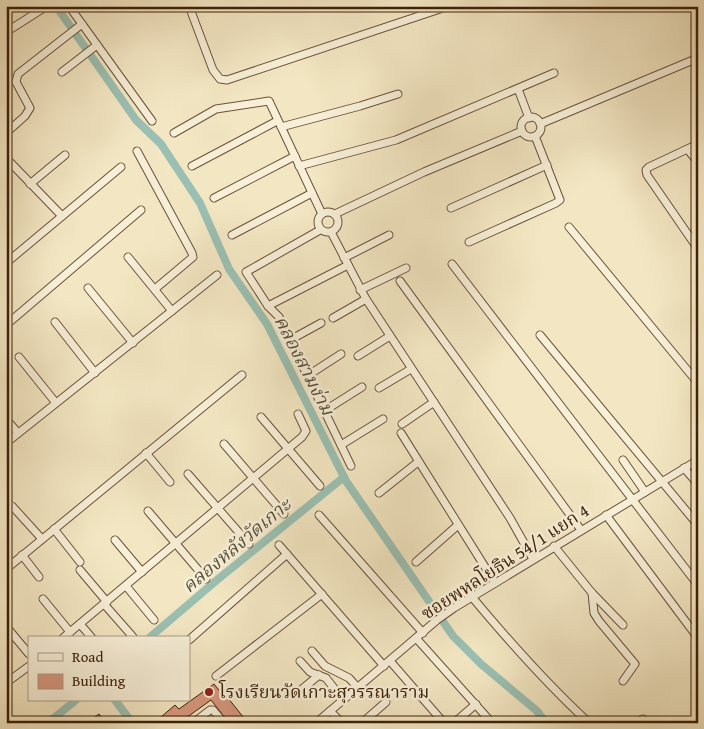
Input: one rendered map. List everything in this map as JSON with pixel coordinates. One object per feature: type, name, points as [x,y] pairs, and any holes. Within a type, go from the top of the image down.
[{"type":"street","points":[[6,32],[47,6]]},
{"type":"street","points":[[69,6],[80,25],[152,121]]},
{"type":"street","points":[[189,6],[213,70],[220,80],[227,80],[449,6]]},
{"type":"street","points":[[6,133],[25,116],[30,108],[16,82],[18,74],[80,25]]},
{"type":"street","points":[[62,72],[96,46]]},
{"type":"street","points":[[540,124],[698,58]]},
{"type":"street","points":[[299,166],[396,140],[554,73]]},
{"type":"street","points":[[518,89],[529,118]]},
{"type":"street","points":[[192,166],[279,124],[360,106],[398,94]]},
{"type":"street","points":[[174,133],[216,109],[269,101],[322,214]]},
{"type":"street","points":[[529,118],[535,119],[540,124],[540,130],[535,136],[528,137],[522,131],[523,122],[529,118]]},
{"type":"street","points":[[335,214],[424,172],[522,131]]},
{"type":"street","points":[[468,242],[560,200],[535,136]]},
{"type":"street","points":[[698,144],[646,170],[647,175],[698,249]]},
{"type":"street","points":[[688,150],[698,162]]},
{"type":"street","points":[[137,151],[193,257],[155,289]]},
{"type":"street","points":[[30,184],[65,155]]},
{"type":"street","points":[[214,198],[294,156]]},
{"type":"street","points":[[6,158],[62,216]]},
{"type":"street","points":[[451,208],[547,165]]},
{"type":"street","points":[[6,263],[121,167]]},
{"type":"street","points":[[232,235],[312,193]]},
{"type":"street","points":[[6,325],[141,210]]},
{"type":"street","points":[[320,230],[317,220],[322,214],[330,212],[335,214],[338,224],[331,232],[320,230],[246,272],[268,306],[279,318],[351,466]]},
{"type":"street","points":[[569,227],[698,383]]},
{"type":"street","points":[[331,232],[360,290],[510,518],[533,559]]},
{"type":"street","points":[[268,306],[390,235]]},
{"type":"street","points":[[128,257],[172,311]]},
{"type":"street","points":[[452,264],[698,585]]},
{"type":"street","points":[[360,290],[406,268]]},
{"type":"street","points":[[6,443],[217,275]]},
{"type":"street","points":[[400,281],[581,530]]},
{"type":"street","points":[[88,288],[133,343]]},
{"type":"street","points":[[333,318],[366,299]]},
{"type":"street","points":[[54,322],[95,373]]},
{"type":"street","points":[[290,340],[321,323]]},
{"type":"street","points":[[540,335],[648,468],[698,526]]},
{"type":"street","points":[[358,356],[390,336]]},
{"type":"street","points":[[307,376],[341,354]]},
{"type":"street","points":[[19,357],[56,403]]},
{"type":"street","points":[[379,388],[411,369]]},
{"type":"street","points":[[6,568],[242,375]]},
{"type":"street","points":[[324,411],[362,387]]},
{"type":"street","points":[[402,424],[434,402]]},
{"type":"street","points":[[65,636],[302,437],[306,431],[298,414]]},
{"type":"street","points":[[261,416],[320,486]]},
{"type":"street","points":[[6,419],[18,434]]},
{"type":"street","points":[[341,444],[383,419]]},
{"type":"street","points":[[401,433],[495,583]]},
{"type":"street","points":[[224,444],[284,514]]},
{"type":"street","points":[[146,453],[170,482]]},
{"type":"street","points":[[623,460],[645,492]]},
{"type":"street","name":"ซอยพหลโยธิน 54/1 แยก 4","points":[[316,723],[437,620],[454,608],[698,460]]},
{"type":"street","points":[[379,493],[418,462]]},
{"type":"street","points":[[684,468],[698,484]]},
{"type":"street","points":[[188,474],[249,544]]},
{"type":"street","points":[[12,506],[42,539]]},
{"type":"street","points":[[148,510],[206,579]]},
{"type":"street","points":[[319,515],[423,633]]},
{"type":"street","points":[[606,515],[698,638]]},
{"type":"street","points":[[416,562],[458,525]]},
{"type":"street","points":[[54,529],[80,562]]},
{"type":"street","points":[[115,540],[142,572]]},
{"type":"street","points":[[279,545],[384,666]]},
{"type":"street","points":[[554,546],[592,593],[623,625]]},
{"type":"street","points":[[190,639],[287,554]]},
{"type":"street","points":[[22,555],[39,577]]},
{"type":"street","points":[[80,570],[132,636]]},
{"type":"street","points":[[126,586],[154,620]]},
{"type":"street","points":[[592,593],[594,612],[599,621],[635,664],[623,681]]},
{"type":"street","points":[[216,676],[322,594]]},
{"type":"street","points":[[472,597],[497,627],[586,720]]},
{"type":"street","points":[[42,599],[70,632]]},
{"type":"street","points":[[80,624],[90,636]]},
{"type":"street","points":[[9,630],[28,653]]},
{"type":"street","points":[[416,638],[492,723]]},
{"type":"street","points":[[312,651],[325,666],[349,678],[358,688]]},
{"type":"street","points":[[300,661],[310,672],[326,678],[343,700]]},
{"type":"street","points":[[390,661],[444,723]]},
{"type":"street","points":[[6,683],[28,667]]},
{"type":"street","points":[[295,695],[319,675]]},
{"type":"street","points":[[362,723],[386,702]]},
{"type":"street","points":[[454,723],[476,704]]},
{"type":"street","points":[[192,723],[210,710],[214,710],[224,723]]},
{"type":"street","points":[[330,711],[342,723]]},
{"type":"building","points":[[214,684],[222,694],[224,693],[248,723],[229,723],[211,700],[186,718],[188,720],[185,723],[154,723],[175,705],[179,709]]},
{"type":"building","points":[[99,714],[105,723],[86,723]]},
{"type":"waterway","name":"คลองสามง่าม","points":[[56,6],[136,120],[161,144],[200,203],[229,269],[267,324],[346,481],[453,636],[481,664],[537,711],[546,723]]},
{"type":"waterway","name":"คลองหลังวัดเกาะ","points":[[151,636],[344,477]]},
{"type":"waterway","name":"คลองหลังวัดเกาะ","points":[[48,723],[74,702]]},
{"type":"waterway","points":[[116,702],[132,723]]},
{"type":"place","name":"โรงเรียนวัดเกาะสุวรรณาราม","points":[[209,692]]}]
